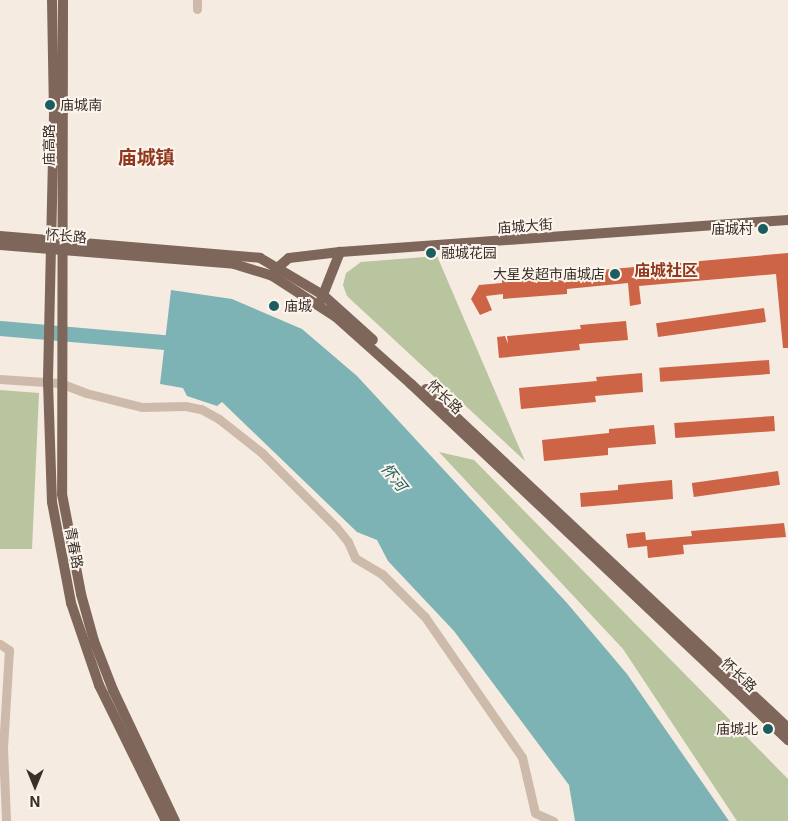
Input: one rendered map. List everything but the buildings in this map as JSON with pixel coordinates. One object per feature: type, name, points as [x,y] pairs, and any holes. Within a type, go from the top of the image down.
[{"type":"main road","name":"庙高路","points":[[51,260],[52,0]]},
{"type":"main road","name":"庙高路","points":[[62,261],[63,0]]},
{"type":"main road","name":"庙城大街","points":[[271,275],[278,266],[289,258],[340,252],[788,220]]},
{"type":"main road","name":"怀长路","points":[[0,236],[52,244],[234,264],[271,275],[320,306],[410,384],[788,740]]},
{"type":"main road","name":"怀长路","points":[[0,246],[52,244]]},
{"type":"main road","name":"怀长路","points":[[63,245],[260,258],[278,266],[322,295],[788,728]]},
{"type":"main road","points":[[320,306],[322,295],[340,252]]},
{"type":"main road","name":"青春路","points":[[51,260],[48,382],[52,502],[71,603],[99,685],[166,821]]},
{"type":"main road","name":"青春路","points":[[62,261],[60,383],[62,494],[81,594],[113,690],[175,821]]},
{"type":"street","points":[[0,379],[60,383],[86,393],[142,407],[185,406],[201,409],[219,419],[262,453],[300,487],[336,527],[348,542],[355,558],[382,574],[425,617],[522,757],[535,813],[553,821]]},
{"type":"street","points":[[0,644],[9,650],[3,748],[6,821]]},
{"type":"green space","points":[[437,256],[525,461],[347,296],[343,285],[346,273],[361,262]]},
{"type":"green space","points":[[0,390],[39,393],[32,549],[0,549]]},
{"type":"green space","points":[[439,452],[474,460],[788,779],[788,821],[737,821],[623,649]]},
{"type":"water","points":[[171,290],[232,299],[302,329],[357,376],[567,603],[627,674],[729,821],[575,821],[569,785],[454,631],[388,561],[377,540],[357,532],[222,402],[217,406],[187,396],[183,388],[160,384]]},
{"type":"waterway","name":"怀河","points":[[0,328],[185,344]]},
{"type":"place","name":"庙城南","points":[[50,105]]},
{"type":"place","name":"庙城村","points":[[763,229]]},
{"type":"place","name":"融城花园","points":[[431,253]]},
{"type":"place","name":"大星发超市庙城店","points":[[615,274]]},
{"type":"place","name":"庙城","points":[[274,306]]},
{"type":"place","name":"庙城北","points":[[768,729]]},
{"type":"district","name":"庙城镇","points":[[146,158]]},
{"type":"district","name":"庙城社区","points":[[666,270]]}]
